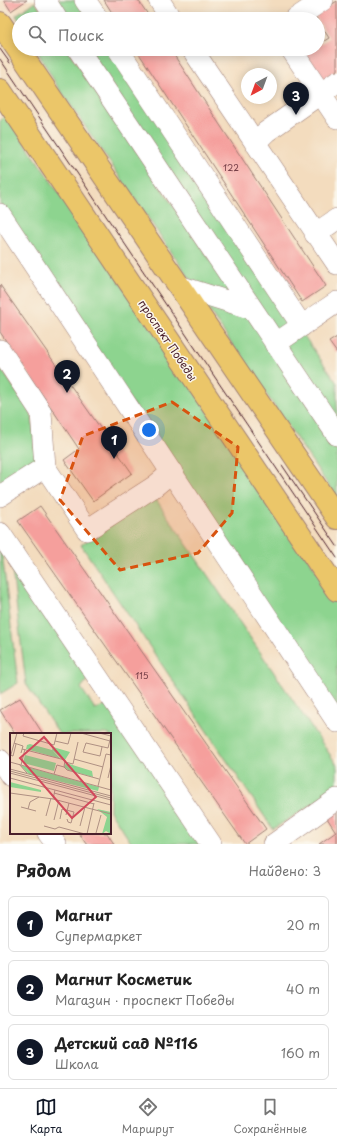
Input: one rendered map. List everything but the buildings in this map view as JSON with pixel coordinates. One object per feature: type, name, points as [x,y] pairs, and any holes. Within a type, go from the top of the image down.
[{"type":"main road","points":[[0,23],[12,41]]},
{"type":"main road","points":[[22,56],[337,518]]},
{"type":"main road","name":"проспект Победы","points":[[0,90],[337,590]]},
{"type":"street","points":[[45,0],[53,12]]},
{"type":"street","points":[[85,0],[93,12]]},
{"type":"street","points":[[159,0],[167,12]]},
{"type":"street","points":[[305,12],[323,0]]},
{"type":"street","points":[[83,56],[337,435]]},
{"type":"street","points":[[123,56],[302,326]]},
{"type":"street","points":[[197,56],[315,234],[337,264]]},
{"type":"street","points":[[296,56],[337,118]]},
{"type":"street","points":[[255,143],[266,132],[337,82]]},
{"type":"street","points":[[0,214],[337,722]]},
{"type":"street","points":[[315,234],[337,219]]},
{"type":"street","points":[[179,286],[252,309]]},
{"type":"street","points":[[275,344],[337,302]]},
{"type":"street","points":[[0,350],[41,412],[45,467],[87,530],[155,486],[172,472]]},
{"type":"street","points":[[0,496],[45,467]]},
{"type":"street","points":[[0,533],[211,844]]},
{"type":"street","points":[[0,760],[10,775]]},
{"type":"street","points":[[274,844],[337,799]]},
{"type":"street","points":[[49,834],[56,844]]},
{"type":"highlighted area","points":[[172,402],[238,447],[232,513],[198,553],[120,570],[60,500],[83,436]]},
{"type":"green space","points":[[51,0],[80,0],[88,12],[59,12]]},
{"type":"green space","points":[[35,2],[42,12],[20,12]]},
{"type":"green space","points":[[40,56],[72,56],[235,297],[192,282],[56,84]]},
{"type":"green space","points":[[89,56],[117,56],[295,324],[276,336]]},
{"type":"green space","points":[[6,115],[337,601],[337,712],[0,204],[0,121]]},
{"type":"green space","points":[[202,300],[247,314],[337,445],[337,498]]},
{"type":"green space","points":[[302,333],[337,383],[337,426],[283,347]]},
{"type":"green space","points":[[0,367],[32,415],[36,464],[0,485]]},
{"type":"green space","points":[[153,495],[337,765],[337,789],[273,829],[81,545]]},
{"type":"green space","points":[[0,537],[18,683],[0,694]]},
{"type":"green space","points":[[10,553],[92,674],[81,688],[95,709],[113,704],[203,844],[132,844],[111,812],[111,733],[58,733],[26,684]]},
{"type":"tram line","points":[[0,49],[10,63]]},
{"type":"tram line","points":[[0,59],[337,558]]},
{"type":"tram line","points":[[282,465],[337,546]]},
{"type":"place","name":"Детский сад №116","points":[[296,115]]},
{"type":"place","name":"Магнит Косметик","points":[[67,393]]},
{"type":"place","name":"Магнит","points":[[114,459]]}]
